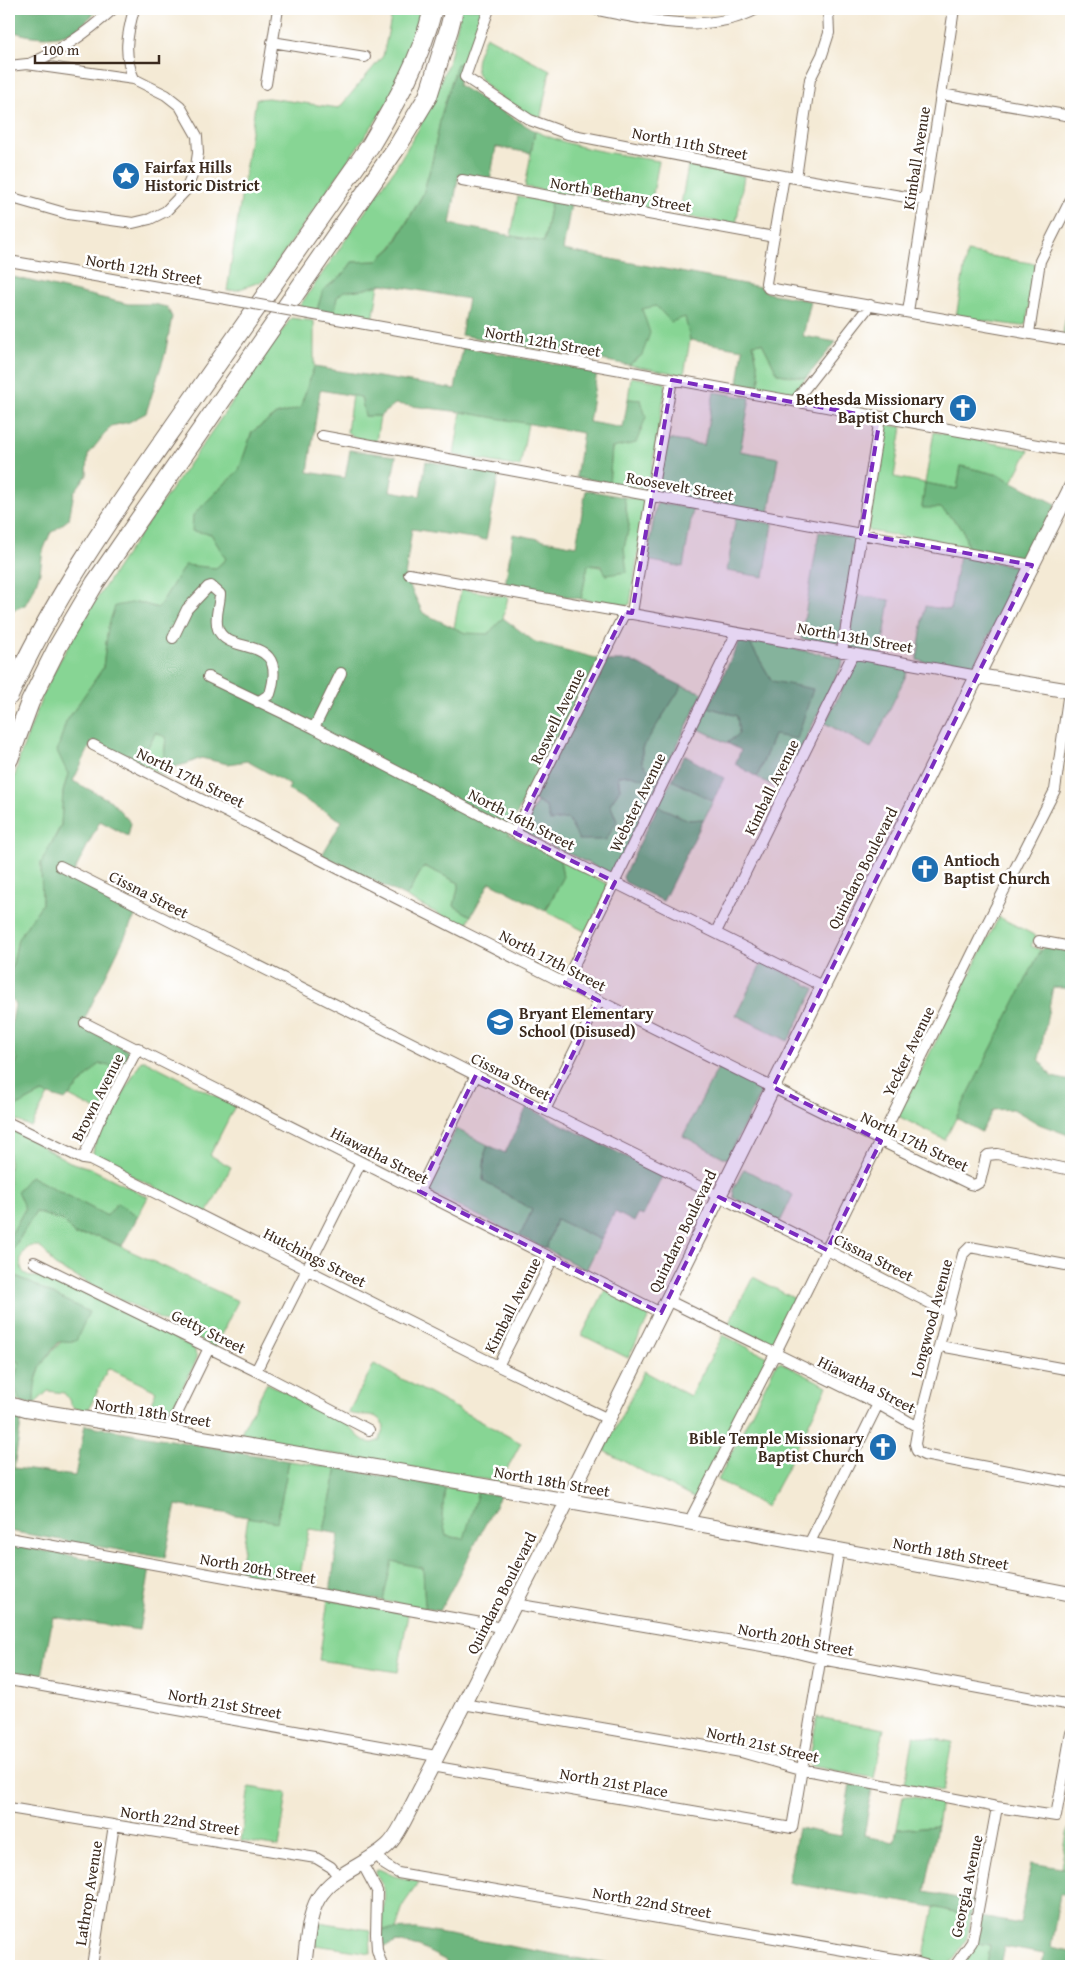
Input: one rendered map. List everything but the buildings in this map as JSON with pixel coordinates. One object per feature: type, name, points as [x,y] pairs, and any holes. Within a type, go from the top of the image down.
[{"type":"highway","points":[[9,696],[23,664],[54,607],[117,507],[370,146],[403,91],[426,36],[433,9]]},
{"type":"highway","points":[[9,759],[34,694],[58,646],[96,583],[399,144],[428,96],[450,29],[454,9]]},
{"type":"main road","name":"Quindaro Boulevard","points":[[304,1966],[312,1913],[317,1900],[326,1888],[339,1877],[378,1854],[389,1845],[397,1834],[567,1502],[1071,487]]},
{"type":"main road","name":"North 13th Street","points":[[978,676],[1070,691]]},
{"type":"main road","name":"North 18th Street","points":[[9,1404],[26,1409],[376,1467],[689,1522],[1071,1594]]},
{"type":"main road","name":"North 18th Street","points":[[9,1410],[26,1409]]},
{"type":"street","points":[[9,66],[27,64],[44,58],[69,44],[113,9]]},
{"type":"street","points":[[134,9],[128,33],[127,48],[128,65],[134,79]]},
{"type":"street","points":[[266,84],[278,9]]},
{"type":"street","name":"North 11th Street","points":[[489,9],[465,77],[530,120],[568,134],[784,176],[924,200]]},
{"type":"street","points":[[593,9],[628,16],[692,23],[728,19],[757,9]]},
{"type":"street","points":[[796,178],[810,80],[822,55],[829,33],[828,9]]},
{"type":"street","name":"Kimball Avenue","points":[[908,312],[954,9]]},
{"type":"street","points":[[272,42],[365,57]]},
{"type":"street","points":[[9,197],[68,214],[133,223],[150,219],[166,211],[186,190],[196,166],[198,153],[197,136],[180,106],[166,95],[134,79],[27,64]]},
{"type":"street","points":[[941,94],[1071,116]]},
{"type":"street","points":[[784,176],[766,282],[768,288],[1071,341]]},
{"type":"street","name":"North Bethany Street","points":[[462,180],[774,237]]},
{"type":"street","points":[[1028,333],[1040,261],[1071,199]]},
{"type":"street","name":"North 12th Street","points":[[9,261],[1071,452]]},
{"type":"street","points":[[795,401],[870,305]]},
{"type":"street","name":"Roswell Avenue","points":[[515,833],[629,613],[672,380]]},
{"type":"street","points":[[842,652],[880,418]]},
{"type":"street","name":"Roosevelt Street","points":[[322,436],[1032,565]]},
{"type":"street","name":"North 13th Street","points":[[409,574],[978,676]]},
{"type":"street","points":[[173,638],[187,609],[208,587],[212,586],[216,589],[220,594],[217,624],[221,635],[231,641],[262,652],[273,665],[275,674],[270,694],[258,702]]},
{"type":"street","name":"Webster Avenue","points":[[565,983],[736,634]]},
{"type":"street","name":"Kimball Avenue","points":[[716,932],[853,654]]},
{"type":"street","points":[[314,728],[341,673]]},
{"type":"street","name":"North 16th Street","points":[[208,677],[314,728],[515,833],[822,986]]},
{"type":"street","name":"Yecker Avenue","points":[[689,1522],[827,1250],[1055,790],[1070,691]]},
{"type":"street","name":"North 17th Street","points":[[92,745],[353,875],[599,1001],[881,1141],[975,1185],[980,1182],[986,1157],[991,1154],[1071,1170]]},
{"type":"street","name":"Cissna Street","points":[[60,866],[949,1313]]},
{"type":"street","points":[[1039,941],[1071,947]]},
{"type":"street","points":[[545,1110],[599,1001]]},
{"type":"street","name":"Hiawatha Street","points":[[86,1023],[661,1313]]},
{"type":"street","name":"Brown Avenue","points":[[83,1159],[102,1115],[138,1048]]},
{"type":"street","points":[[419,1191],[476,1075]]},
{"type":"street","name":"Hutchings Street","points":[[9,1123],[83,1159],[90,1160],[306,1270],[608,1419]]},
{"type":"street","points":[[256,1371],[361,1162]]},
{"type":"street","name":"Longwood Avenue","points":[[918,1427],[964,1254],[970,1248],[1071,1266]]},
{"type":"street","name":"Kimball Avenue","points":[[498,1366],[553,1258]]},
{"type":"street","name":"Getty Street","points":[[34,1262],[256,1371],[370,1430]]},
{"type":"street","name":"Hiawatha Street","points":[[667,1300],[878,1404],[918,1427],[915,1444],[917,1451],[924,1455],[1071,1483]]},
{"type":"street","points":[[940,1346],[1071,1370]]},
{"type":"street","points":[[168,1432],[209,1348]]},
{"type":"street","points":[[809,1544],[878,1404]]},
{"type":"street","name":"North 20th Street","points":[[9,1538],[502,1628]]},
{"type":"street","points":[[801,1770],[838,1549]]},
{"type":"street","name":"North 20th Street","points":[[515,1604],[785,1650],[820,1659],[1071,1705]]},
{"type":"street","name":"North 21st Street","points":[[9,1680],[434,1761]]},
{"type":"street","name":"North 21st Street","points":[[463,1704],[741,1752],[801,1770],[997,1807],[1056,1816],[1071,1732]]},
{"type":"street","name":"North 21st Place","points":[[434,1761],[792,1828],[801,1770]]},
{"type":"street","name":"Georgia Avenue","points":[[954,1966],[972,1942],[997,1807]]},
{"type":"street","name":"North 22nd Street","points":[[9,1808],[316,1858],[331,1867],[339,1877]]},
{"type":"street","name":"Lathrop Avenue","points":[[92,1966],[114,1825]]},
{"type":"street","name":"North 22nd Street","points":[[378,1854],[385,1865],[398,1873],[929,1966]]},
{"type":"street","points":[[362,1863],[377,1891],[377,1950],[382,1966]]},
{"type":"highlighted area","points":[[672,380],[880,418],[861,534],[1032,565],[773,1087],[881,1141],[827,1250],[719,1197],[661,1313],[419,1191],[476,1075],[545,1110],[599,1001],[565,983],[615,882],[515,833],[625,612],[632,613]]},
{"type":"green space","points":[[9,9],[99,9],[81,26],[71,32],[44,37],[26,35],[9,30]]},
{"type":"green space","points":[[393,9],[422,9],[403,68],[388,103],[265,280],[237,290],[227,291],[256,99],[268,98],[339,108],[383,56]]},
{"type":"green space","points":[[461,9],[486,9],[465,63],[457,64],[441,116],[432,162],[423,194],[392,247],[377,261],[352,262],[344,274],[323,290],[317,310],[299,307],[394,170],[418,130],[450,58]]},
{"type":"green space","points":[[486,36],[550,70],[540,121],[492,91],[478,75],[477,58]]},
{"type":"green space","points":[[465,63],[458,85],[535,131],[531,153],[496,147],[490,181],[459,174],[450,224],[544,242],[551,202],[571,204],[563,250],[760,287],[768,293],[811,301],[803,336],[836,342],[806,378],[778,374],[762,343],[753,344],[760,377],[758,388],[738,384],[743,349],[690,340],[685,317],[671,322],[656,306],[642,309],[650,333],[642,355],[629,365],[461,335],[468,299],[383,284],[361,290],[344,291],[337,297],[334,314],[317,310],[323,290],[344,274],[352,262],[377,261],[393,247],[423,194],[432,162],[441,116],[457,64]]},
{"type":"green space","points":[[535,131],[581,147],[659,161],[650,210],[525,187]]},
{"type":"green space","points":[[688,166],[744,176],[736,225],[679,215]]},
{"type":"green space","points":[[518,196],[551,202],[544,242],[511,236]]},
{"type":"green space","points":[[967,252],[1036,264],[1026,324],[1021,326],[956,317]]},
{"type":"green space","points":[[9,276],[128,304],[152,304],[167,307],[172,317],[165,354],[146,413],[129,422],[111,426],[88,455],[87,475],[74,492],[69,519],[50,534],[43,551],[40,572],[34,589],[25,605],[9,612]]},
{"type":"green space","points":[[379,285],[373,320],[334,314],[337,297],[344,290],[361,290]]},
{"type":"green space","points":[[1071,285],[1071,336],[1063,334]]},
{"type":"green space","points":[[656,306],[685,316],[690,340],[684,375],[629,365],[642,355],[642,308]]},
{"type":"green space","points":[[291,318],[314,321],[314,367],[300,408],[276,415],[252,432],[239,470],[193,515],[211,534],[226,559],[216,568],[185,566],[158,608],[137,602],[108,627],[103,668],[66,722],[68,774],[63,792],[61,825],[41,863],[42,904],[18,939],[9,983],[9,799],[20,756],[44,692],[85,617],[122,560]]},
{"type":"green space","points":[[762,343],[778,374],[806,378],[796,391],[790,394],[758,388],[760,377],[753,344]]},
{"type":"green space","points":[[463,347],[597,372],[589,422],[623,428],[628,399],[641,400],[646,417],[636,443],[612,448],[609,483],[576,477],[583,433],[461,412],[395,404],[380,416],[365,416],[361,397],[320,390],[308,472],[345,478],[350,450],[396,456],[390,491],[420,496],[426,461],[499,474],[486,540],[412,529],[405,576],[423,613],[465,633],[488,634],[503,618],[535,642],[607,661],[631,661],[682,686],[642,748],[642,763],[650,772],[648,780],[630,775],[618,776],[620,789],[610,804],[617,821],[606,840],[579,840],[568,819],[550,821],[546,807],[526,795],[508,834],[560,860],[563,878],[545,911],[490,882],[471,916],[454,906],[459,883],[424,866],[406,897],[322,855],[342,821],[288,790],[290,785],[247,761],[228,764],[201,758],[174,767],[164,757],[166,738],[156,732],[139,763],[93,740],[73,781],[111,801],[131,823],[128,836],[100,821],[71,878],[137,912],[81,1026],[128,1050],[129,1055],[121,1068],[99,1064],[65,1100],[42,1093],[17,1106],[9,1114],[9,1080],[18,1059],[9,1047],[9,1036],[15,1005],[9,992],[9,983],[18,939],[42,904],[41,863],[61,826],[63,792],[68,774],[57,751],[66,722],[103,668],[108,627],[115,606],[137,602],[158,608],[185,565],[216,568],[226,559],[211,534],[192,531],[193,515],[239,470],[252,432],[276,415],[300,408],[314,367],[455,389]]},
{"type":"green space","points":[[631,377],[664,382],[666,385],[649,486],[645,489],[609,483],[612,448],[641,400],[628,399]]},
{"type":"green space","points":[[714,392],[750,398],[740,451],[778,458],[769,513],[661,494],[658,491],[666,439],[704,445]]},
{"type":"green space","points":[[352,395],[361,397],[365,416],[380,416],[376,442],[354,437],[347,432]]},
{"type":"green space","points":[[461,412],[528,423],[520,467],[454,455]]},
{"type":"green space","points":[[888,425],[902,427],[894,477],[925,483],[922,507],[941,508],[963,529],[968,548],[870,531],[868,528],[885,427]]},
{"type":"green space","points":[[934,432],[1029,450],[1012,482],[999,475],[961,466],[957,489],[925,483]]},
{"type":"green space","points":[[961,466],[999,475],[1056,504],[1028,558],[1023,559],[968,548],[963,529],[941,508],[922,508],[925,483],[957,489]]},
{"type":"green space","points":[[586,490],[624,497],[629,526],[624,548],[627,572],[606,575],[602,566],[588,565],[581,599],[505,586],[513,534],[576,546]]},
{"type":"green space","points":[[624,497],[644,500],[646,502],[630,604],[626,606],[581,599],[588,565],[626,571],[624,548],[629,526]]},
{"type":"green space","points":[[659,503],[693,509],[683,567],[647,560],[656,505]]},
{"type":"green space","points":[[736,517],[773,524],[764,577],[727,571]]},
{"type":"green space","points":[[819,532],[853,537],[855,540],[839,641],[836,644],[801,639]]},
{"type":"green space","points":[[959,556],[1014,566],[1019,568],[1020,573],[973,668],[966,670],[917,660],[925,606],[950,610]]},
{"type":"green space","points":[[461,589],[508,597],[503,618],[489,635],[465,633],[454,628]]},
{"type":"green space","points":[[856,595],[890,600],[881,655],[850,649],[848,646]]},
{"type":"green space","points":[[748,640],[842,658],[843,662],[781,790],[757,777],[774,735],[772,681]]},
{"type":"green space","points":[[748,640],[772,681],[813,689],[797,739],[774,735],[757,777],[735,764],[741,750],[727,743],[739,734],[737,716],[708,707],[739,642]]},
{"type":"green space","points":[[860,660],[909,669],[871,748],[825,723],[856,662]]},
{"type":"green space","points":[[682,686],[703,693],[613,875],[524,832],[524,827],[537,802],[568,819],[617,821],[610,804],[620,789],[618,776],[630,775],[642,763],[642,748]]},
{"type":"green space","points":[[708,707],[737,716],[739,734],[727,743],[697,728]]},
{"type":"green space","points":[[156,732],[166,737],[164,757],[174,767],[169,778],[139,763]]},
{"type":"green space","points":[[684,755],[724,778],[713,801],[672,780]]},
{"type":"green space","points":[[672,780],[713,801],[704,819],[688,820],[658,806]]},
{"type":"green space","points":[[658,806],[688,820],[704,819],[663,901],[625,882],[623,877]]},
{"type":"green space","points":[[560,860],[607,884],[607,889],[586,932],[546,911],[563,878]]},
{"type":"green space","points":[[424,866],[459,883],[454,906],[471,916],[465,928],[406,897]]},
{"type":"green space","points":[[999,917],[1036,936],[1031,946],[1041,950],[945,1140],[898,1116]]},
{"type":"green space","points":[[1045,947],[1071,951],[1071,989],[1053,987],[1039,1059],[1052,1077],[1071,1081],[1071,1136],[1039,1124],[1013,1109],[993,1110],[981,1132],[956,1118],[1041,950]]},
{"type":"green space","points":[[763,961],[815,989],[788,1041],[736,1015]]},
{"type":"green space","points":[[9,1047],[18,1059],[9,1080]]},
{"type":"green space","points":[[141,1061],[146,1061],[235,1106],[210,1155],[231,1167],[207,1214],[95,1157],[93,1153],[94,1146]]},
{"type":"green space","points":[[99,1064],[121,1068],[100,1112],[69,1096]]},
{"type":"green space","points":[[719,1066],[760,1088],[760,1094],[727,1159],[683,1136]]},
{"type":"green space","points":[[42,1093],[48,1095],[31,1127],[9,1117],[9,1114],[17,1106]]},
{"type":"green space","points":[[527,1107],[663,1175],[643,1216],[638,1214],[634,1222],[615,1212],[601,1240],[556,1219],[546,1249],[520,1236],[532,1210],[483,1180],[485,1153],[488,1145],[505,1153]]},
{"type":"green space","points":[[9,1128],[70,1162],[90,1168],[148,1197],[138,1216],[117,1203],[107,1216],[30,1176],[25,1209],[12,1233],[9,1235]]},
{"type":"green space","points":[[456,1129],[488,1145],[485,1153],[483,1180],[532,1210],[520,1236],[428,1191],[427,1186]]},
{"type":"green space","points":[[744,1169],[793,1195],[780,1222],[734,1198],[733,1190]]},
{"type":"green space","points":[[30,1176],[107,1216],[117,1203],[138,1216],[122,1246],[98,1236],[75,1235],[63,1221],[36,1212],[10,1254],[10,1265],[14,1275],[89,1312],[76,1341],[59,1342],[43,1363],[35,1385],[34,1404],[20,1402],[13,1381],[20,1362],[9,1359],[9,1235],[12,1233],[25,1209],[17,1191]]},
{"type":"green space","points":[[36,1212],[63,1221],[75,1235],[98,1236],[238,1301],[215,1347],[55,1266],[45,1252],[37,1247],[32,1246],[24,1251],[21,1267],[24,1273],[32,1277],[54,1277],[194,1348],[197,1358],[166,1420],[162,1423],[143,1421],[156,1391],[108,1368],[88,1411],[73,1407],[64,1393],[48,1391],[34,1404],[34,1387],[42,1362],[89,1313],[15,1275],[10,1265],[10,1254]]},
{"type":"green space","points":[[556,1219],[601,1240],[586,1270],[546,1249]]},
{"type":"green space","points":[[753,1277],[797,1300],[775,1346],[771,1347],[728,1325]]},
{"type":"green space","points":[[605,1290],[648,1314],[649,1317],[628,1358],[582,1335]]},
{"type":"green space","points":[[723,1335],[767,1357],[768,1360],[697,1500],[604,1451],[644,1371],[690,1396]]},
{"type":"green space","points":[[9,1359],[20,1362],[20,1402],[9,1399]]},
{"type":"green space","points":[[780,1362],[827,1386],[766,1507],[718,1480],[776,1364]]},
{"type":"green space","points":[[374,1364],[521,1443],[500,1482],[238,1438],[267,1383],[344,1421],[364,1440],[373,1443],[380,1440],[384,1426],[381,1421],[369,1415],[348,1413]]},
{"type":"green space","points":[[9,1415],[22,1416],[14,1468],[75,1476],[85,1425],[289,1461],[277,1522],[176,1505],[165,1558],[9,1531]]},
{"type":"green space","points":[[289,1461],[337,1468],[324,1531],[309,1529],[298,1585],[239,1575],[248,1517],[277,1521]]},
{"type":"green space","points":[[337,1468],[445,1487],[442,1516],[446,1536],[464,1539],[478,1492],[500,1496],[440,1611],[425,1608],[423,1568],[392,1561],[383,1601],[330,1591],[339,1534],[324,1531]]},
{"type":"green space","points":[[445,1487],[478,1492],[465,1539],[446,1536],[442,1516]]},
{"type":"green space","points":[[9,1545],[150,1569],[139,1630],[53,1617],[41,1682],[9,1676]]},
{"type":"green space","points":[[391,1561],[423,1568],[425,1608],[383,1601]]},
{"type":"green space","points":[[328,1600],[408,1614],[398,1672],[319,1660]]},
{"type":"green space","points":[[817,1717],[884,1729],[874,1778],[811,1766],[809,1763]]},
{"type":"green space","points":[[914,1735],[952,1742],[943,1791],[905,1784]]},
{"type":"green space","points":[[850,1784],[872,1788],[864,1836],[894,1842],[897,1829],[937,1826],[925,1892],[974,1901],[971,1916],[934,1907],[788,1883],[798,1828],[841,1836]]},
{"type":"green space","points":[[249,1787],[287,1793],[279,1847],[241,1841]]},
{"type":"green space","points":[[903,1795],[941,1802],[937,1826],[897,1829]]},
{"type":"green space","points":[[1068,1828],[1071,1829],[1071,1867],[1061,1868]]},
{"type":"green space","points":[[1031,1863],[1061,1868],[1071,1867],[1071,1895],[1060,1894],[1051,1947],[1071,1951],[1071,1966],[1042,1966],[1044,1954],[1004,1947],[1000,1966],[987,1966],[990,1945],[977,1943],[981,1917],[1020,1924]]},
{"type":"green space","points":[[379,1869],[394,1876],[419,1882],[403,1905],[396,1930],[381,1930],[384,1889],[376,1873]]},
{"type":"green space","points":[[934,1907],[971,1916],[966,1941],[948,1966],[937,1966],[923,1961]]},
{"type":"green space","points":[[319,1922],[370,1930],[371,1953],[315,1945]]},
{"type":"green space","points":[[416,1929],[619,1966],[448,1966],[445,1960],[419,1947],[397,1942],[382,1948],[381,1930]]},
{"type":"green space","points":[[977,1943],[990,1945],[987,1966],[960,1966]]},
{"type":"place","name":"Fairfax Hills Historic District","points":[[126,176]]},
{"type":"place","name":"Bethesda Missionary Baptist Church","points":[[963,408]]},
{"type":"place","name":"Antioch Baptist Church","points":[[925,869]]},
{"type":"place","name":"Bryant Elementary School (Disused)","points":[[500,1022]]},
{"type":"place","name":"Bible Temple Missionary Baptist Church","points":[[883,1447]]}]
